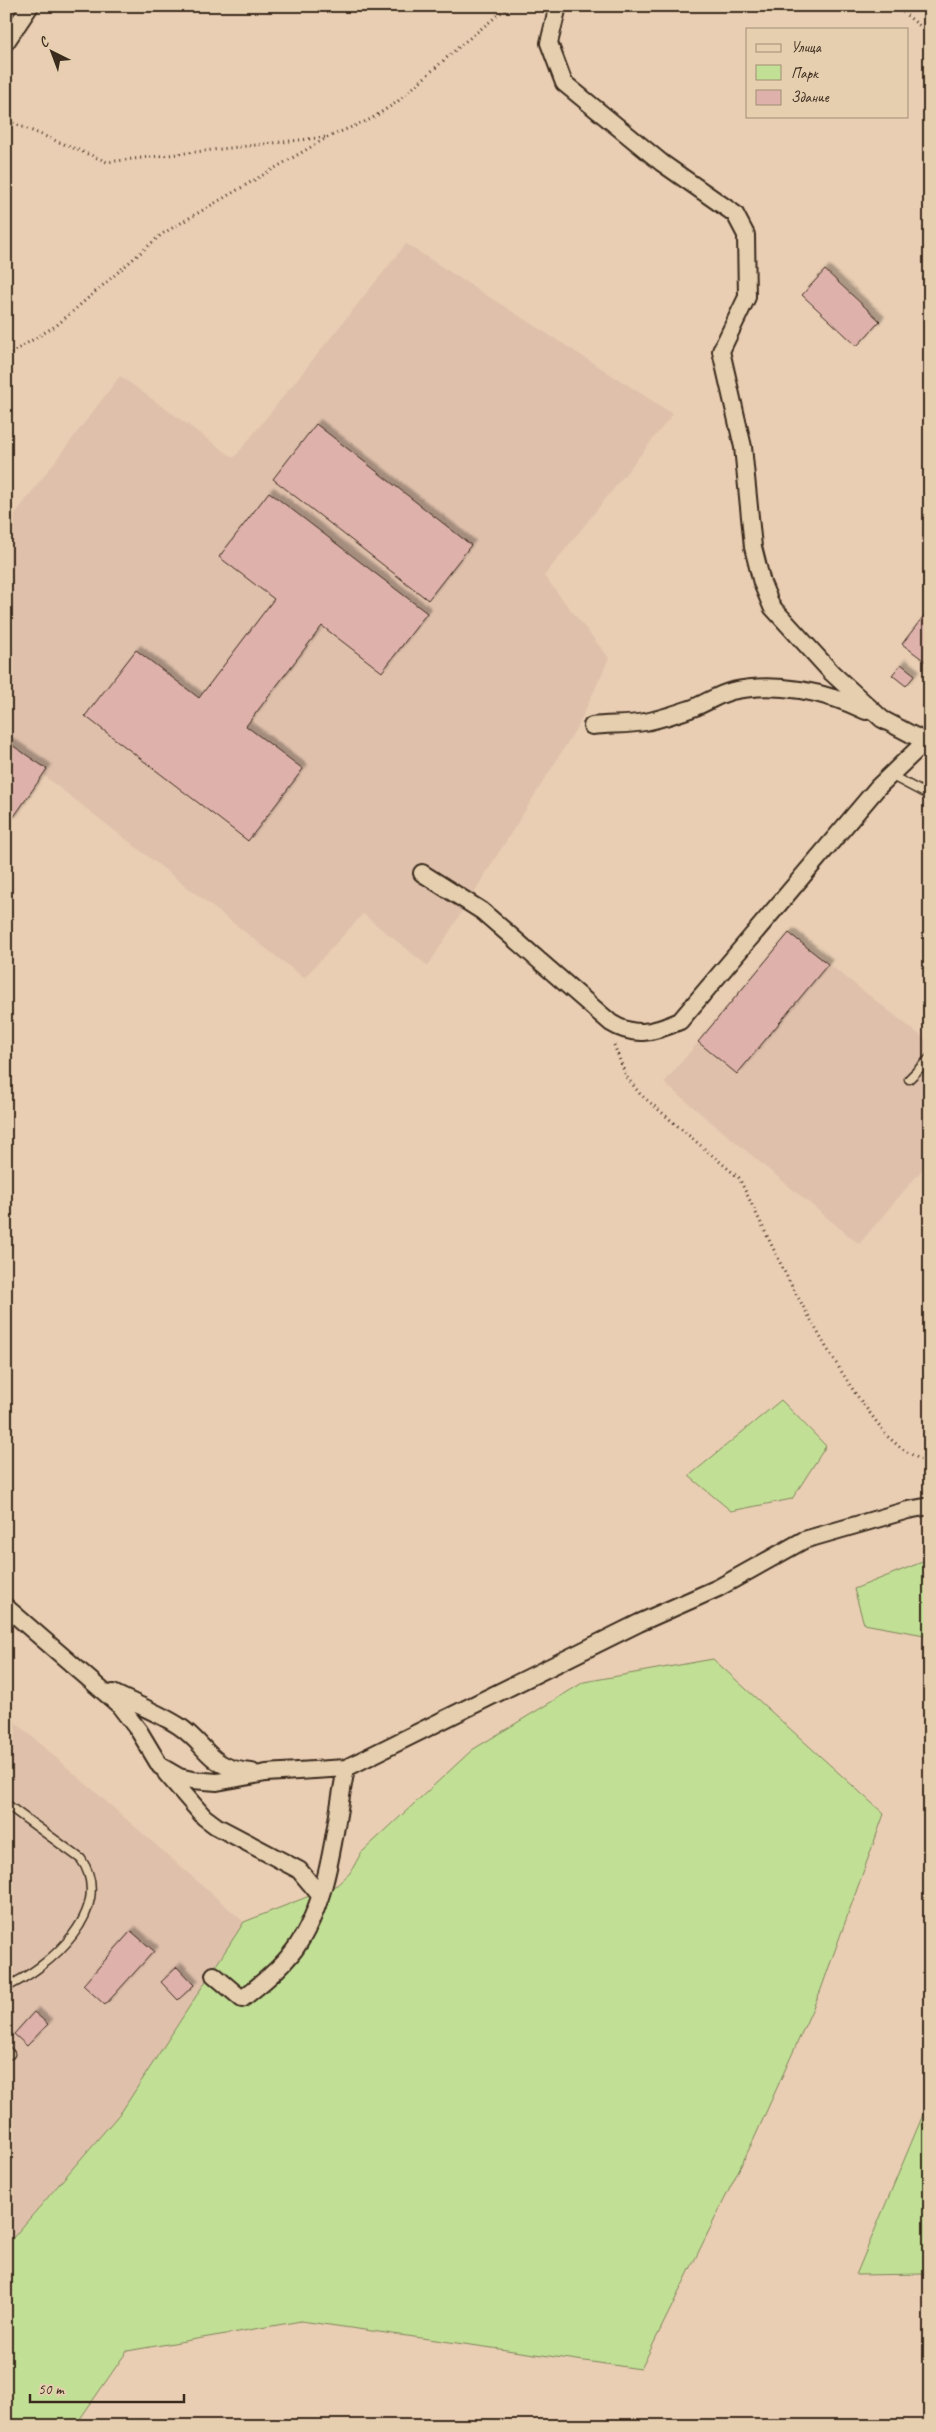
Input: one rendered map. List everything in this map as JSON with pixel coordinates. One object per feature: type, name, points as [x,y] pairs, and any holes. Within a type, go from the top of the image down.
[{"type":"street","points":[[6,42],[30,6]]},
{"type":"street","points":[[558,6],[549,43],[564,83],[662,163],[735,214],[746,235],[747,297],[721,351],[743,447],[753,547],[762,583],[772,607],[788,626],[832,673],[882,719]]},
{"type":"street","points":[[422,873],[482,911],[611,1023],[630,1032],[657,1031],[680,1021],[890,775],[927,739],[850,704],[810,692],[780,688],[731,691],[692,708],[645,722],[592,726]]},
{"type":"street","points":[[160,1766],[179,1777],[217,1782],[266,1773],[346,1768],[639,1623],[718,1588],[804,1540],[908,1510],[930,1506]]},
{"type":"street","points":[[6,1607],[102,1688],[119,1705],[139,1732],[160,1766],[204,1817],[216,1826],[299,1870],[320,1895]]},
{"type":"street","points":[[102,1688],[182,1728],[216,1762],[236,1771],[266,1773]]},
{"type":"street","points":[[214,1975],[242,1999],[279,1967],[295,1948],[314,1914],[328,1867],[346,1768]]},
{"type":"lane","points":[[890,775],[930,796]]},
{"type":"lane","points":[[909,1079],[930,1058]]},
{"type":"lane","points":[[6,1804],[81,1859],[88,1870],[91,1883],[83,1922],[48,1961],[24,1980],[6,1987]]},
{"type":"path","points":[[6,356],[57,325],[162,234],[328,137],[371,119],[397,102],[461,45],[504,11],[514,6]]},
{"type":"path","points":[[895,6],[930,34]]},
{"type":"path","points":[[6,116],[13,123],[108,162],[328,137]]},
{"type":"path","points":[[611,1023],[614,1050],[632,1085],[651,1105],[722,1161],[739,1178],[776,1256],[826,1347],[875,1422],[902,1449],[930,1465]]},
{"type":"shaded area","points":[[406,244],[673,414],[544,576],[609,658],[579,724],[428,966],[363,914],[304,978],[6,746],[6,526],[120,376],[234,458]]},
{"type":"shaded area","points":[[789,933],[930,1043],[930,1160],[859,1244],[664,1083]]},
{"type":"shaded area","points":[[6,1714],[244,1922],[122,2111],[6,2246]]},
{"type":"green space","points":[[781,1400],[826,1446],[792,1499],[731,1511],[689,1476]]},
{"type":"green space","points":[[930,1559],[930,1636],[864,1624],[854,1589]]},
{"type":"green space","points":[[713,1659],[884,1814],[820,1992],[754,2139],[641,2369],[301,2321],[127,2351],[75,2426],[6,2426],[6,2246],[122,2111],[244,1922],[337,1885],[350,1873],[361,1853],[472,1750],[584,1682]]},
{"type":"green space","points":[[930,2098],[930,2271],[925,2274],[856,2275]]},
{"type":"building","points":[[825,270],[880,321],[857,346],[802,295]]},
{"type":"building","points":[[316,424],[471,545],[428,600],[273,479]]},
{"type":"building","points":[[269,492],[427,613],[382,672],[322,626],[246,726],[303,769],[248,841],[85,716],[136,650],[199,698],[274,599],[219,557]]},
{"type":"building","points":[[930,608],[930,665],[902,644]]},
{"type":"building","points":[[901,664],[915,675],[906,686],[892,675]]},
{"type":"building","points":[[6,741],[47,769],[11,821],[6,818]]},
{"type":"building","points":[[789,933],[828,964],[737,1074],[698,1042]]},
{"type":"building","points":[[131,1931],[154,1951],[105,2005],[83,1985]]},
{"type":"building","points":[[177,1967],[194,1985],[178,2000],[161,1982]]},
{"type":"building","points":[[34,2012],[48,2024],[27,2046],[14,2034]]}]
